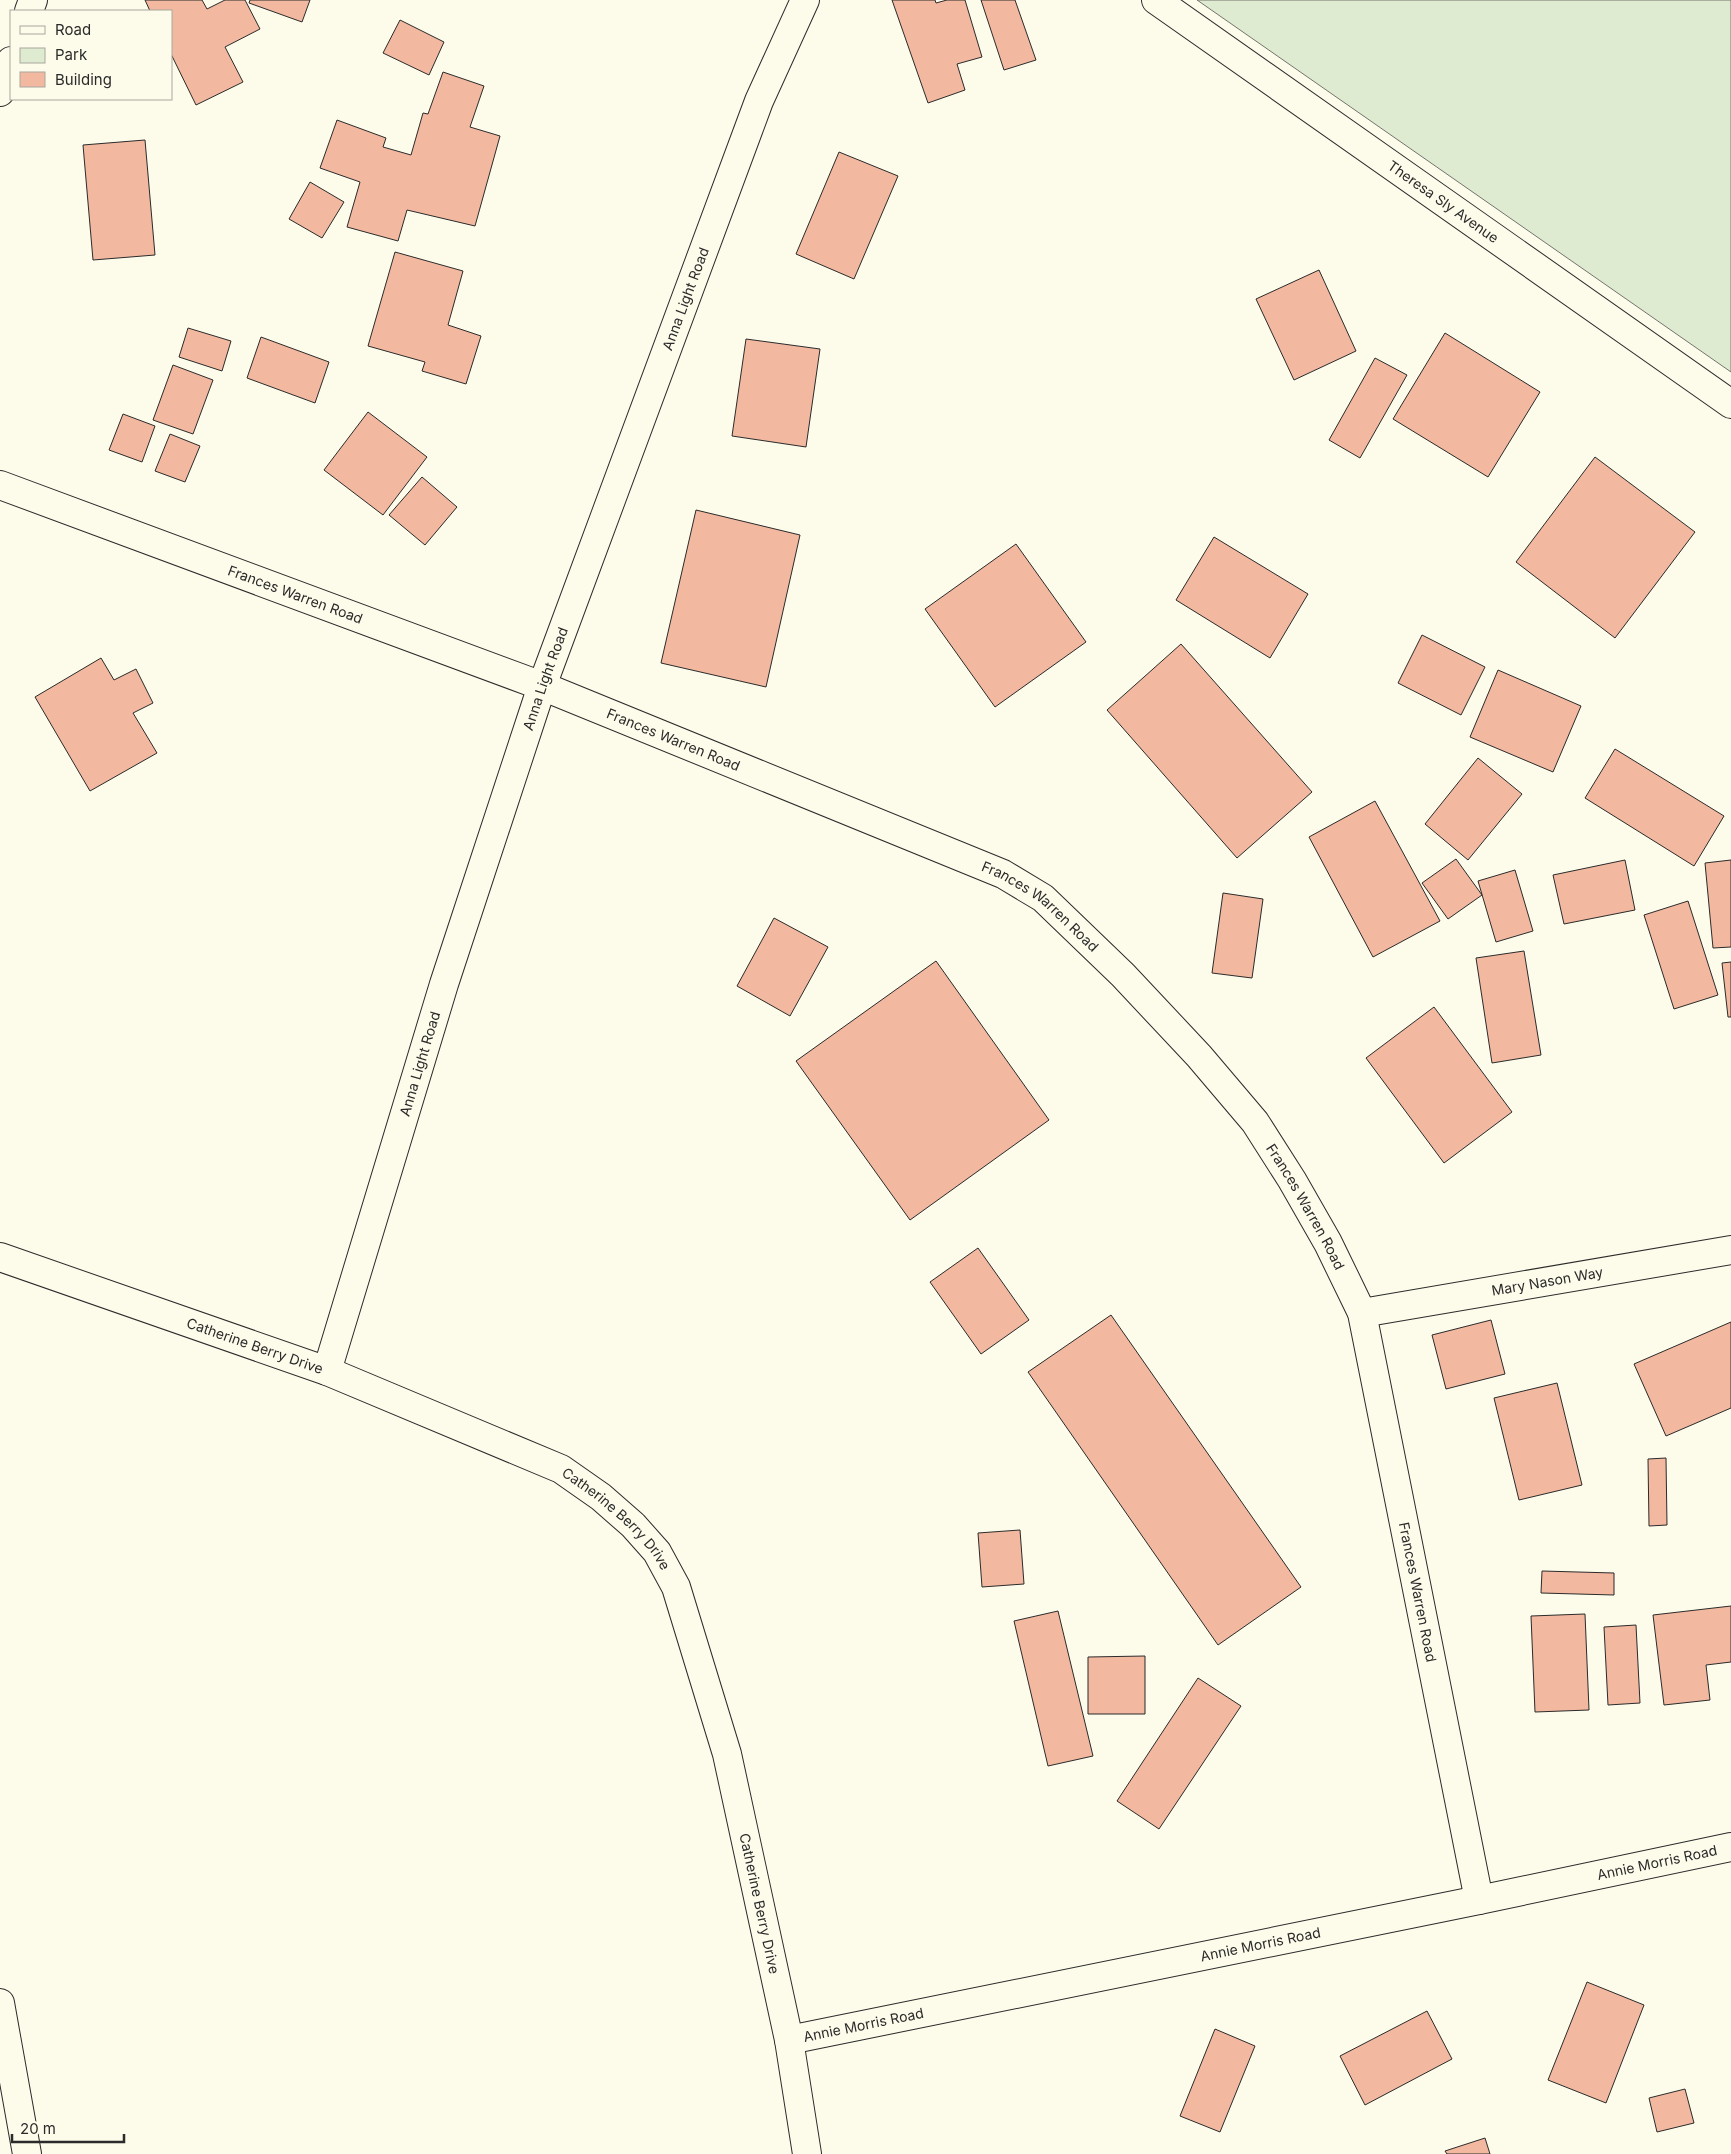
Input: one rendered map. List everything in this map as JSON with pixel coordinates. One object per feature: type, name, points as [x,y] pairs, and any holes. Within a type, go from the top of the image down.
[{"type":"street","name":"Anna Light Road","points":[[327,1371],[444,984],[542,686],[759,100],[805,0]]},
{"type":"street","name":"Theresa Sly Avenue","points":[[1156,0],[1731,404]]},
{"type":"street","points":[[0,92],[10,64]]},
{"type":"street","name":"Frances Warren Road","points":[[0,485],[542,686],[1003,874],[1043,898],[1123,975],[1199,1056],[1255,1122],[1292,1180],[1328,1243],[1362,1313],[1479,1900]]},
{"type":"street","name":"Mary Nason Way","points":[[1362,1313],[1731,1250]]},
{"type":"street","name":"Catherine Berry Drive","points":[[0,1257],[327,1371],[561,1469],[614,1508],[633,1525],[657,1552],[676,1587],[727,1754],[789,2040],[806,2154]]},
{"type":"street","name":"Annie Morris Road","points":[[789,2040],[1479,1900],[1731,1846]]},
{"type":"street","points":[[0,2003],[26,2154]]},
{"type":"green space","points":[[1197,0],[1731,0],[1731,372]]},
{"type":"building","points":[[145,0],[202,0],[207,9],[225,0],[245,0],[260,29],[225,47],[243,82],[196,105],[172,56],[172,10],[150,10]]},
{"type":"building","points":[[250,0],[310,0],[302,22],[249,3]]},
{"type":"building","points":[[892,0],[935,0],[936,3],[947,0],[965,0],[982,57],[957,64],[965,90],[928,103]]},
{"type":"building","points":[[981,0],[1015,0],[1036,60],[1004,70]]},
{"type":"building","points":[[400,20],[444,42],[429,75],[383,53]]},
{"type":"building","points":[[443,72],[484,86],[470,127],[500,136],[475,226],[407,210],[398,241],[347,227],[360,182],[320,168],[337,120],[386,138],[383,147],[411,155],[423,113],[428,114]]},
{"type":"building","points":[[145,140],[155,255],[93,260],[83,145]]},
{"type":"building","points":[[839,152],[898,176],[854,279],[796,254]]},
{"type":"building","points":[[310,182],[344,202],[322,238],[289,219]]},
{"type":"building","points":[[395,252],[463,271],[448,325],[481,336],[466,384],[422,371],[425,362],[368,346]]},
{"type":"building","points":[[1319,270],[1356,351],[1294,380],[1256,299]]},
{"type":"building","points":[[188,328],[231,341],[222,371],[179,357]]},
{"type":"building","points":[[1445,333],[1540,392],[1488,477],[1393,419]]},
{"type":"building","points":[[261,337],[329,362],[315,403],[247,378]]},
{"type":"building","points":[[746,339],[820,349],[806,447],[732,436]]},
{"type":"building","points":[[1375,358],[1407,375],[1360,458],[1329,440]]},
{"type":"building","points":[[173,365],[213,380],[193,434],[153,420]]},
{"type":"building","points":[[368,412],[427,457],[383,515],[324,470]]},
{"type":"building","points":[[123,414],[155,426],[142,462],[109,450]]},
{"type":"building","points":[[170,434],[200,446],[185,482],[155,471]]},
{"type":"building","points":[[1595,457],[1695,532],[1615,638],[1516,562]]},
{"type":"building","points":[[422,477],[457,507],[425,545],[389,515]]},
{"type":"building","points":[[696,510],[800,535],[766,687],[661,663]]},
{"type":"building","points":[[1214,537],[1308,594],[1270,658],[1176,600]]},
{"type":"building","points":[[1016,544],[1086,642],[995,707],[925,609]]},
{"type":"building","points":[[1422,635],[1485,667],[1461,715],[1398,683]]},
{"type":"building","points":[[1181,644],[1312,792],[1237,858],[1107,710]]},
{"type":"building","points":[[101,658],[114,680],[136,669],[153,703],[133,713],[157,753],[90,791],[35,697]]},
{"type":"building","points":[[1498,670],[1581,706],[1553,772],[1470,737]]},
{"type":"building","points":[[1615,749],[1724,816],[1694,866],[1585,798]]},
{"type":"building","points":[[1478,758],[1522,794],[1468,860],[1425,824]]},
{"type":"building","points":[[1375,801],[1440,921],[1373,957],[1309,837]]},
{"type":"building","points":[[1456,859],[1482,895],[1448,919],[1422,883]]},
{"type":"building","points":[[1625,860],[1635,910],[1564,924],[1553,875]]},
{"type":"building","points":[[1731,860],[1731,947],[1713,948],[1705,863]]},
{"type":"building","points":[[1515,870],[1533,931],[1496,942],[1478,881]]},
{"type":"building","points":[[1223,893],[1263,899],[1252,978],[1212,973]]},
{"type":"building","points":[[1688,901],[1718,995],[1674,1009],[1644,915]]},
{"type":"building","points":[[774,918],[828,947],[790,1016],[737,986]]},
{"type":"building","points":[[1524,951],[1541,1055],[1492,1063],[1476,958]]},
{"type":"building","points":[[936,961],[1049,1120],[910,1220],[796,1061]]},
{"type":"building","points":[[1731,962],[1731,1017],[1728,1017],[1722,963]]},
{"type":"building","points":[[1434,1007],[1512,1112],[1444,1163],[1366,1058]]},
{"type":"building","points":[[978,1248],[1029,1320],[981,1354],[930,1282]]},
{"type":"building","points":[[1111,1315],[1301,1587],[1218,1645],[1028,1372]]},
{"type":"building","points":[[1491,1320],[1505,1374],[1446,1389],[1432,1335]]},
{"type":"building","points":[[1731,1322],[1731,1408],[1666,1436],[1634,1364]]},
{"type":"building","points":[[1557,1383],[1582,1485],[1519,1500],[1494,1398]]},
{"type":"building","points":[[1666,1458],[1667,1525],[1649,1526],[1648,1459]]},
{"type":"building","points":[[1020,1530],[1024,1584],[982,1587],[978,1533]]},
{"type":"building","points":[[1542,1571],[1614,1573],[1614,1595],[1541,1593]]},
{"type":"building","points":[[1731,1606],[1731,1662],[1706,1665],[1710,1700],[1664,1705],[1653,1615]]},
{"type":"building","points":[[1058,1611],[1093,1756],[1048,1766],[1014,1621]]},
{"type":"building","points":[[1585,1614],[1589,1710],[1535,1712],[1531,1616]]},
{"type":"building","points":[[1636,1625],[1640,1703],[1608,1705],[1604,1627]]},
{"type":"building","points":[[1145,1656],[1145,1714],[1088,1714],[1088,1657]]},
{"type":"building","points":[[1198,1678],[1241,1706],[1159,1829],[1117,1801]]},
{"type":"building","points":[[1587,1982],[1644,2005],[1606,2103],[1548,2080]]},
{"type":"building","points":[[1427,2011],[1452,2059],[1365,2105],[1340,2056]]},
{"type":"building","points":[[1215,2029],[1255,2046],[1220,2132],[1180,2116]]},
{"type":"building","points":[[1685,2089],[1694,2123],[1657,2132],[1649,2098]]},
{"type":"building","points":[[1485,2138],[1490,2154],[1447,2154],[1445,2151]]}]
